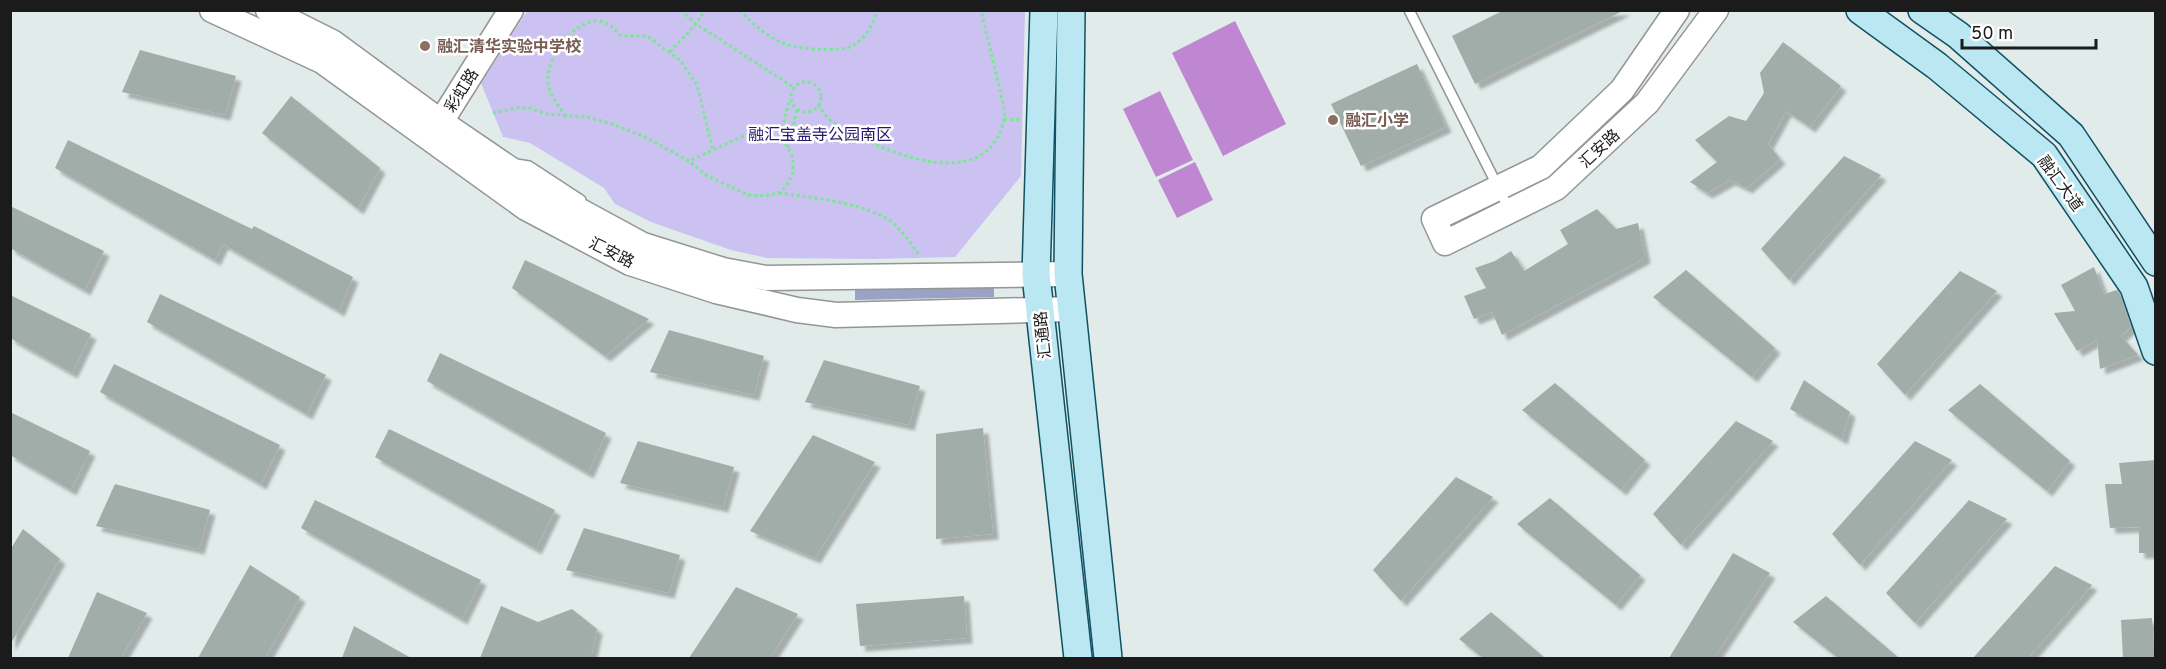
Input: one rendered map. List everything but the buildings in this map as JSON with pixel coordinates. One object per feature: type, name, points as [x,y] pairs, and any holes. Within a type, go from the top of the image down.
[{"type":"main road","name":"汇通路","points":[[1044,10],[1036,275],[1078,658]]},
{"type":"main road","name":"汇通路","points":[[1071,10],[1068,274],[1107,658]]},
{"type":"main road","name":"融汇大道","points":[[1860,10],[1937,66],[2043,155],[2134,287],[2156,351]]},
{"type":"main road","name":"融汇大道","points":[[1922,10],[1958,35],[2071,135],[2156,262]]},
{"type":"street","name":"汇安路","points":[[212,10],[322,61],[436,131],[498,161],[538,188],[643,245],[723,270],[766,278],[1068,274]]},
{"type":"street","name":"汇安路","points":[[268,10],[332,42],[526,208],[630,263],[716,291],[798,310],[836,315],[1072,309]]},
{"type":"street","name":"彩虹路","points":[[436,131],[511,10]]},
{"type":"street","name":"汇安路","points":[[1677,10],[1622,90],[1541,167],[1434,219],[1445,243],[1556,188],[1647,103],[1716,10]]},
{"type":"lane","points":[[1409,10],[1510,211]]},
{"type":"path","points":[[681,10],[696,24],[795,88]]},
{"type":"path","points":[[670,52],[696,24],[705,10]]},
{"type":"path","points":[[740,10],[752,24],[781,43],[808,48],[848,48],[867,34],[875,21],[876,10]]},
{"type":"path","points":[[818,105],[830,120],[883,149],[919,160],[953,165],[976,158],[992,146],[1003,128],[1005,112],[981,10]]},
{"type":"path","points":[[566,116],[552,95],[548,79],[551,62],[564,41],[579,26],[598,21],[613,27],[621,36],[647,36],[680,60],[697,85],[713,152]]},
{"type":"path","points":[[779,140],[791,97],[795,88],[803,83],[813,84],[820,96],[818,105],[811,111],[802,112],[797,110],[791,97]]},
{"type":"path","points":[[493,113],[530,108],[546,114],[586,117],[610,123],[645,137],[689,161],[706,175],[748,195],[764,196],[778,193],[820,199],[874,212],[894,223],[921,257]]},
{"type":"path","points":[[788,148],[797,110]]},
{"type":"path","points":[[1004,119],[1023,120]]},
{"type":"path","points":[[689,161],[713,152],[729,141],[750,133],[769,135],[785,143],[793,157],[793,172],[787,185],[778,193]]},
{"type":"shaded area","points":[[1235,21],[1286,124],[1223,156],[1172,53]]},
{"type":"shaded area","points":[[1160,91],[1193,160],[1156,177],[1123,109]]},
{"type":"shaded area","points":[[1195,162],[1213,200],[1177,218],[1158,180]]},
{"type":"shaded area","points":[[994,287],[994,297],[855,300],[855,290]]},
{"type":"green space","name":"融汇宝盖寺公园南区","points":[[527,11],[1025,11],[1021,176],[955,257],[767,258],[731,250],[651,222],[615,204],[604,188],[530,143],[503,137],[481,83]]},
{"type":"place","name":"融汇清华实验中学校","points":[[425,46]]},
{"type":"place","name":"融汇小学","points":[[1333,120]]}]
